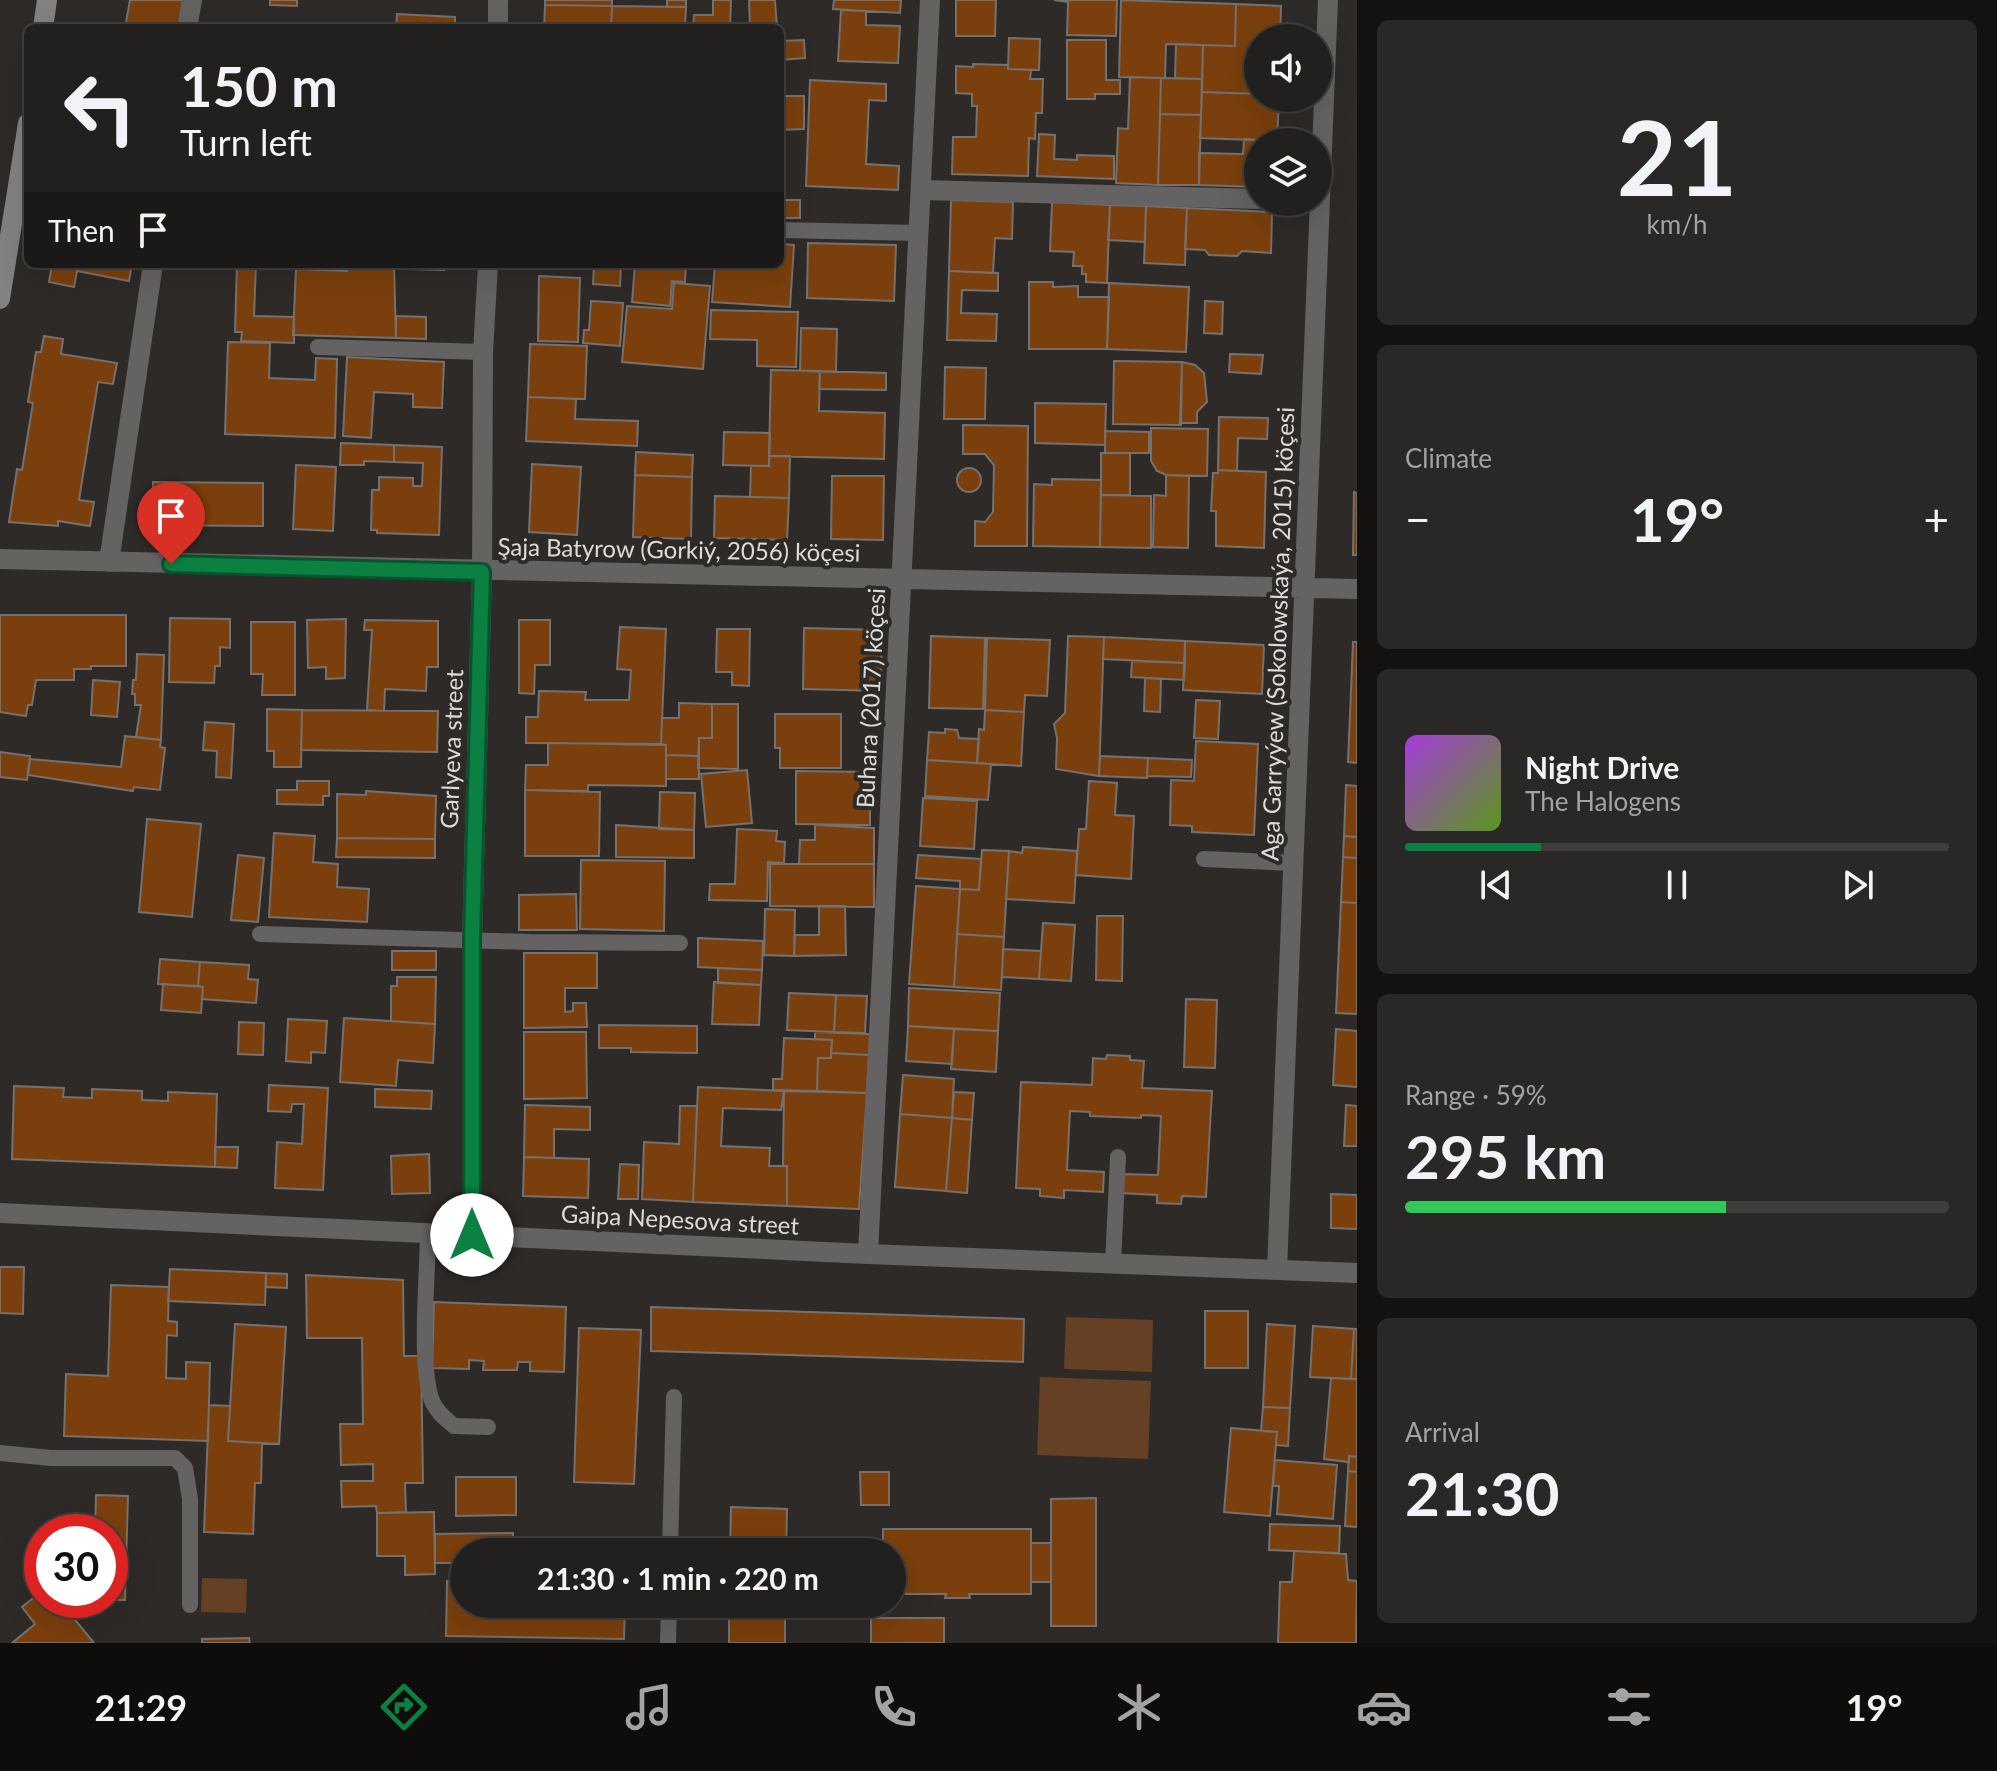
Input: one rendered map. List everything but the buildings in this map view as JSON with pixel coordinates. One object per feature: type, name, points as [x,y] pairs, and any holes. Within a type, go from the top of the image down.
[{"type":"street","points":[[44,24],[47,0]]},
{"type":"street","points":[[188,24],[192,0]]},
{"type":"street","points":[[498,0],[498,24]]},
{"type":"street","name":"Buhara (2017) köçesi","points":[[868,1254],[930,0]]},
{"type":"street","name":"Aga Garryýew (Sokolowskaýa, 2015) köçesi","points":[[1322,128],[1328,0]]},
{"type":"street","points":[[0,299],[24,148]]},
{"type":"street","points":[[922,190],[1244,199]]},
{"type":"street","name":"Aga Garryýew (Sokolowskaýa, 2015) köçesi","points":[[1277,1270],[1318,216]]},
{"type":"street","points":[[109,562],[152,268]]},
{"type":"street","name":"Garlyeva street","points":[[472,1235],[472,940],[482,572],[483,352],[488,268]]},
{"type":"street","name":"Şaja Batyrow (Gorkiý, 2056) köçesi","points":[[0,559],[1357,589]]},
{"type":"street","name":"Gaipa Nepesova street","points":[[0,1213],[868,1254],[1357,1273]]},
{"type":"lane","points":[[784,230],[919,233]]},
{"type":"lane","points":[[318,347],[483,352]]},
{"type":"lane","points":[[1204,859],[1294,863]]},
{"type":"lane","points":[[260,934],[680,943]]},
{"type":"lane","points":[[1113,1264],[1118,1157]]},
{"type":"lane","points":[[428,1233],[426,1373],[433,1402],[441,1415],[454,1426],[488,1427]]},
{"type":"lane","points":[[670,1538],[674,1397]]},
{"type":"lane","points":[[0,1453],[51,1458],[175,1458],[185,1468],[190,1499],[190,1605]]},
{"type":"lane","points":[[668,1643],[669,1618]]},
{"type":"shaded area","points":[[1066,1317],[1153,1320],[1152,1372],[1064,1369]]},
{"type":"shaded area","points":[[1040,1377],[1151,1381],[1148,1459],[1037,1455]]},
{"type":"shaded area","points":[[202,1578],[247,1579],[246,1613],[201,1612]]},
{"type":"route","points":[[171,564],[482,572],[472,940],[472,1235]]}]
